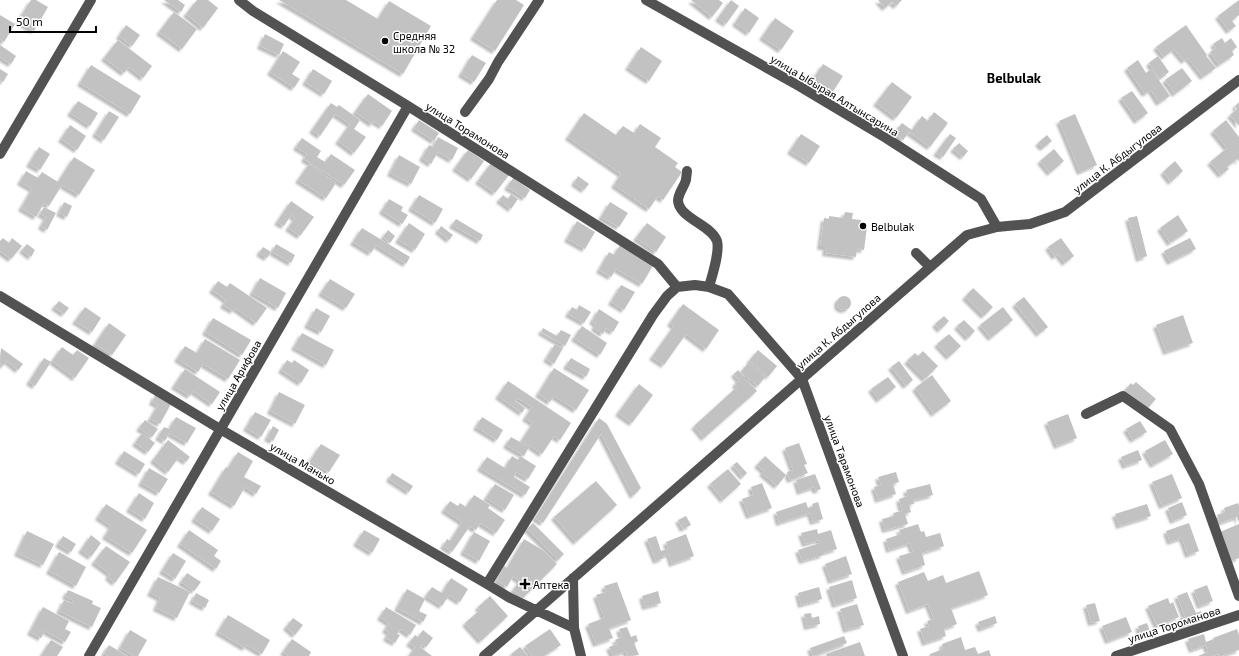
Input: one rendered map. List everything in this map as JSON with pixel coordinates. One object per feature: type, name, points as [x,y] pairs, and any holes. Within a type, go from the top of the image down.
[{"type":"street","points":[[0,154],[91,0]]},
{"type":"street","name":"улица Торамонова","points":[[239,0],[253,11],[408,106],[658,264],[677,287]]},
{"type":"street","points":[[465,112],[489,79],[498,62],[539,0]]},
{"type":"street","name":"улица Ыбырая Алтынсарина","points":[[646,0],[805,90],[886,138],[981,199],[997,227]]},
{"type":"street","name":"улица К. Абдыгулова","points":[[484,656],[967,235],[997,227],[1030,224],[1065,212],[1239,80]]},
{"type":"street","name":"улица Арифова","points":[[89,656],[408,106]]},
{"type":"street","points":[[487,584],[653,315],[677,287],[695,285],[709,287],[717,254],[717,242],[710,231],[688,216],[681,208],[678,201],[680,192],[686,181],[687,171]]},
{"type":"street","points":[[916,253],[930,267]]},
{"type":"street","name":"улица Тарамонова","points":[[709,287],[728,294],[802,379],[903,656]]},
{"type":"street","name":"улица Манько","points":[[0,296],[220,429],[510,598],[574,628]]},
{"type":"street","points":[[1086,414],[1123,396],[1170,429],[1199,484],[1239,596]]},
{"type":"street","points":[[573,578],[574,628],[581,656]]},
{"type":"street","name":"улица Тороманова","points":[[1116,656],[1239,615]]},
{"type":"building","points":[[31,0],[36,0],[48,7],[34,31],[18,21]]},
{"type":"building","points":[[164,0],[178,0],[185,5],[181,12]]},
{"type":"building","points":[[197,0],[208,0],[218,8],[203,28],[186,14]]},
{"type":"building","name":"Средняя школа № 32","points":[[279,0],[346,0],[378,19],[389,1],[431,26],[403,74]]},
{"type":"building","points":[[497,0],[516,0],[524,5],[495,51],[473,37]]},
{"type":"building","points":[[691,0],[719,0],[723,3],[712,17]]},
{"type":"building","points":[[731,0],[739,6],[726,24],[718,18]]},
{"type":"building","points":[[878,0],[902,0],[896,6],[892,2],[885,8]]},
{"type":"building","points":[[1239,0],[1239,15],[1232,21],[1236,26],[1229,31],[1218,16]]},
{"type":"building","points":[[745,8],[759,18],[749,33],[735,23]]},
{"type":"building","points":[[174,12],[197,29],[182,49],[159,32]]},
{"type":"building","points":[[0,15],[15,24],[4,42],[0,39]]},
{"type":"building","points":[[775,18],[794,31],[781,50],[762,37]]},
{"type":"building","points":[[126,25],[140,35],[132,46],[119,36]]},
{"type":"building","points":[[1186,25],[1207,55],[1206,56],[1216,68],[1203,77],[1188,58],[1184,61],[1174,49],[1164,57],[1156,47]]},
{"type":"building","points":[[265,34],[284,44],[279,55],[260,46]]},
{"type":"building","points":[[1222,38],[1225,43],[1231,38],[1237,47],[1232,51],[1234,55],[1219,65],[1210,52],[1216,48],[1213,44]]},
{"type":"building","points":[[118,40],[152,66],[143,78],[129,67],[124,73],[104,58]]},
{"type":"building","points":[[0,45],[16,56],[11,64],[0,57]]},
{"type":"building","points":[[641,47],[662,61],[649,81],[628,67]]},
{"type":"building","points":[[283,51],[300,62],[292,74],[300,79],[294,88],[270,72]]},
{"type":"building","points":[[472,55],[486,63],[474,82],[461,74]]},
{"type":"building","points":[[1158,56],[1169,72],[1160,79],[1149,63]]},
{"type":"building","points":[[1138,60],[1146,73],[1151,69],[1170,96],[1159,103],[1151,90],[1145,94],[1127,68]]},
{"type":"building","points":[[823,64],[843,76],[832,93],[812,81]]},
{"type":"building","points":[[91,65],[141,96],[130,114],[80,83]]},
{"type":"building","points":[[1182,68],[1192,81],[1175,94],[1165,80]]},
{"type":"building","points":[[0,69],[8,74],[3,82],[0,80]]},
{"type":"building","points":[[313,69],[332,81],[324,94],[305,82]]},
{"type":"building","points":[[892,82],[912,97],[896,118],[876,103]]},
{"type":"building","points":[[1132,91],[1148,113],[1137,121],[1121,98]]},
{"type":"building","points":[[368,94],[392,111],[382,126],[374,121],[372,124],[355,112]]},
{"type":"building","points":[[78,101],[98,113],[90,126],[70,113]]},
{"type":"building","points":[[1239,102],[1239,126],[1230,115],[1237,109],[1235,106]]},
{"type":"building","points":[[331,103],[337,107],[339,105],[360,120],[354,129],[366,137],[354,153],[338,141],[350,124],[335,114],[320,136],[312,130]]},
{"type":"building","points":[[109,111],[119,117],[104,140],[95,134]]},
{"type":"building","points":[[934,112],[948,123],[930,147],[909,132],[903,140],[894,133],[902,123],[912,130],[922,116],[928,121]]},
{"type":"building","points":[[584,113],[616,135],[623,126],[634,133],[640,124],[661,138],[655,147],[678,163],[675,167],[682,172],[663,200],[658,196],[649,209],[614,185],[621,174],[568,137]]},
{"type":"building","points":[[1075,114],[1097,165],[1080,172],[1059,121]]},
{"type":"building","points":[[419,120],[439,133],[434,141],[414,128]]},
{"type":"building","points":[[1226,120],[1239,137],[1239,162],[1237,159],[1227,167],[1229,169],[1221,175],[1210,162],[1227,148],[1213,131]]},
{"type":"building","points":[[70,125],[86,136],[77,150],[61,139]]},
{"type":"building","points":[[801,134],[820,146],[809,163],[790,151]]},
{"type":"building","points":[[950,134],[956,138],[943,157],[936,153]]},
{"type":"building","points":[[1047,135],[1052,141],[1043,148],[1038,143]]},
{"type":"building","points":[[438,137],[458,148],[452,160],[438,152],[431,164],[422,158],[429,145],[433,147]]},
{"type":"building","points":[[302,138],[321,151],[317,157],[325,162],[331,154],[355,170],[344,185],[304,159],[307,154],[296,147]]},
{"type":"building","points":[[959,143],[968,151],[963,157],[953,149]]},
{"type":"building","points":[[39,147],[50,154],[40,170],[29,164]]},
{"type":"building","points":[[1054,149],[1064,161],[1050,173],[1040,161]]},
{"type":"building","points":[[468,150],[484,161],[471,179],[455,168]]},
{"type":"building","points":[[399,155],[420,167],[411,184],[390,173]]},
{"type":"building","points":[[74,157],[95,170],[79,195],[62,185],[49,206],[44,203],[36,217],[21,208],[32,189],[20,182],[26,171],[38,178],[42,172],[58,182]]},
{"type":"building","points":[[1175,161],[1183,171],[1171,182],[1163,172]]},
{"type":"building","points":[[492,162],[509,175],[495,193],[478,181]]},
{"type":"building","points":[[309,164],[336,183],[326,198],[298,180]]},
{"type":"building","points":[[578,176],[589,184],[584,190],[574,183]]},
{"type":"building","points":[[513,178],[530,190],[525,198],[507,187]]},
{"type":"building","points":[[511,194],[518,199],[511,209],[499,200],[503,195],[508,199]]},
{"type":"building","points":[[419,195],[443,209],[435,223],[411,208]]},
{"type":"building","points":[[389,199],[403,207],[401,211],[408,215],[402,224],[382,211]]},
{"type":"building","points":[[291,201],[314,217],[300,236],[288,228],[295,218],[291,215],[284,226],[277,222]]},
{"type":"building","points":[[64,202],[72,206],[67,217],[59,213]]},
{"type":"building","points":[[610,202],[628,213],[619,227],[601,217]]},
{"type":"building","points":[[44,207],[56,213],[47,230],[41,226],[46,217],[40,214]]},
{"type":"building","name":"Belbulak","points":[[845,212],[853,213],[852,219],[861,220],[860,226],[867,227],[864,250],[857,249],[856,257],[825,253],[826,247],[820,247],[824,218],[829,219],[829,216],[843,218]]},
{"type":"building","points":[[1178,215],[1188,231],[1170,243],[1160,228]]},
{"type":"building","points":[[1137,216],[1147,256],[1139,259],[1128,218]]},
{"type":"building","points":[[456,219],[483,235],[480,241],[452,225]]},
{"type":"building","points":[[577,221],[595,232],[585,249],[567,239]]},
{"type":"building","points":[[409,223],[425,234],[415,250],[398,240]]},
{"type":"building","points":[[647,223],[666,237],[656,252],[636,238]]},
{"type":"building","points":[[441,226],[453,235],[449,240],[438,231]]},
{"type":"building","points":[[362,228],[410,257],[406,264],[376,245],[371,253],[353,242]]},
{"type":"building","points":[[388,230],[395,236],[390,243],[383,237]]},
{"type":"building","points":[[3,238],[9,243],[12,238],[22,246],[11,259],[0,251],[0,241]]},
{"type":"building","points":[[1061,238],[1074,256],[1065,263],[1058,254],[1055,257],[1048,247]]},
{"type":"building","points":[[1190,238],[1196,249],[1170,262],[1164,251]]},
{"type":"building","points":[[27,244],[35,250],[31,257],[22,250]]},
{"type":"building","points":[[276,244],[295,255],[291,263],[272,252]]},
{"type":"building","points":[[620,245],[654,264],[642,284],[616,269],[611,277],[599,270],[609,252],[614,255]]},
{"type":"building","points":[[263,247],[271,252],[267,258],[259,253]]},
{"type":"building","points":[[260,278],[286,293],[278,308],[252,293]]},
{"type":"building","points":[[330,279],[355,294],[346,308],[321,293]]},
{"type":"building","points":[[218,281],[227,287],[230,283],[267,308],[256,323],[235,308],[233,311],[223,305],[226,300],[212,290]]},
{"type":"building","points":[[621,285],[635,292],[624,310],[611,302]]},
{"type":"building","points":[[973,288],[993,307],[984,316],[965,297]]},
{"type":"building","points":[[844,296],[849,298],[851,303],[849,308],[844,310],[839,308],[837,303],[839,298]]},
{"type":"building","points":[[1024,297],[1048,327],[1039,334],[1015,304]]},
{"type":"building","points":[[59,301],[69,308],[64,314],[54,307]]},
{"type":"building","points":[[683,304],[719,330],[706,349],[686,334],[664,365],[652,357],[674,326],[670,323]]},
{"type":"building","points":[[579,305],[591,312],[584,323],[568,314],[572,307],[577,310]]},
{"type":"building","points":[[85,307],[101,318],[92,332],[75,321]]},
{"type":"building","points":[[1003,307],[1013,320],[991,338],[980,325]]},
{"type":"building","points":[[316,308],[330,316],[321,332],[307,325]]},
{"type":"building","points":[[599,309],[619,322],[613,332],[606,328],[603,334],[594,328],[596,324],[592,321]]},
{"type":"building","points":[[1183,315],[1193,343],[1166,352],[1156,325]]},
{"type":"building","points":[[944,316],[949,321],[940,330],[935,324]]},
{"type":"building","points":[[213,318],[251,340],[242,355],[205,332]]},
{"type":"building","points":[[964,320],[975,331],[968,338],[957,326]]},
{"type":"building","points":[[109,323],[126,335],[112,355],[95,344]]},
{"type":"building","points":[[582,326],[607,343],[600,355],[574,338]]},
{"type":"building","points":[[543,328],[557,336],[561,330],[571,335],[565,346],[541,332]]},
{"type":"building","points":[[302,333],[334,350],[326,365],[294,347]]},
{"type":"building","points":[[949,334],[961,346],[949,357],[937,344]]},
{"type":"building","points":[[205,339],[240,360],[228,379],[203,364],[198,372],[177,359],[185,346],[197,353]]},
{"type":"building","points":[[555,344],[563,348],[554,364],[546,359]]},
{"type":"building","points":[[62,347],[73,355],[77,350],[89,358],[75,378],[52,361]]},
{"type":"building","points":[[1,348],[23,364],[18,370],[7,361],[3,366],[0,364]]},
{"type":"building","points":[[758,350],[777,366],[768,377],[749,361]]},
{"type":"building","points":[[923,351],[938,366],[925,379],[907,361],[915,353],[918,356]]},
{"type":"building","points":[[44,358],[51,362],[35,386],[29,382]]},
{"type":"building","points":[[571,358],[590,369],[586,377],[566,366]]},
{"type":"building","points":[[287,360],[292,363],[294,360],[309,370],[301,383],[281,370]]},
{"type":"building","points":[[899,361],[913,380],[906,386],[891,367]]},
{"type":"building","points":[[748,363],[765,377],[758,386],[741,372]]},
{"type":"building","points":[[554,368],[589,390],[576,410],[554,396],[550,402],[538,394]]},
{"type":"building","points":[[185,369],[220,392],[212,404],[193,391],[190,396],[174,386]]},
{"type":"building","points":[[738,370],[757,391],[704,438],[694,426],[737,387],[735,384],[739,380],[734,374]]},
{"type":"building","points":[[932,375],[951,401],[934,414],[915,388]]},
{"type":"building","points":[[888,377],[896,387],[879,400],[871,389]]},
{"type":"building","points":[[508,381],[571,423],[560,440],[554,436],[542,454],[522,440],[533,423],[525,418],[532,407],[517,398],[515,401],[525,408],[522,413],[498,396]]},
{"type":"building","points":[[1136,382],[1156,399],[1147,409],[1125,390],[1131,383],[1133,385]]},
{"type":"building","points":[[639,384],[653,395],[632,423],[618,413]]},
{"type":"building","points":[[279,392],[305,405],[295,424],[270,411]]},
{"type":"building","points":[[155,395],[171,404],[160,424],[150,419],[158,405],[152,402]]},
{"type":"building","points":[[255,412],[271,420],[261,437],[246,428]]},
{"type":"building","points":[[1068,414],[1077,438],[1057,446],[1047,422]]},
{"type":"building","points":[[176,417],[196,428],[187,443],[169,433],[165,441],[158,437],[164,427],[169,429]]},
{"type":"building","points":[[482,417],[503,430],[497,440],[476,427]]},
{"type":"building","points":[[599,418],[607,424],[641,488],[633,496],[601,434],[543,523],[535,518]]},
{"type":"building","points":[[145,420],[158,429],[152,437],[139,428]]},
{"type":"building","points":[[1140,421],[1147,432],[1133,440],[1126,429]]},
{"type":"building","points":[[273,426],[279,430],[273,441],[267,438]]},
{"type":"building","points":[[142,433],[155,443],[148,452],[135,443]]},
{"type":"building","points":[[511,437],[529,447],[524,456],[506,445]]},
{"type":"building","points":[[168,440],[190,457],[186,462],[179,457],[168,472],[153,460]]},
{"type":"building","points":[[1165,440],[1173,454],[1153,465],[1145,451]]},
{"type":"building","points":[[799,443],[807,464],[804,465],[808,473],[790,480],[787,472],[793,470],[785,448]]},
{"type":"building","points":[[321,444],[340,455],[329,472],[310,461]]},
{"type":"building","points":[[1138,450],[1142,460],[1125,466],[1121,457]]},
{"type":"building","points":[[124,451],[145,464],[139,474],[118,461]]},
{"type":"building","points":[[238,452],[253,461],[244,477],[261,486],[256,494],[245,487],[234,506],[211,492],[226,467],[228,468]]},
{"type":"building","points":[[512,456],[518,460],[520,456],[536,466],[528,479],[516,472],[514,477],[530,487],[525,495],[480,468],[487,457],[505,468]]},
{"type":"building","points":[[765,456],[786,475],[777,486],[762,473],[764,471],[757,465]]},
{"type":"building","points":[[737,462],[747,473],[743,477],[733,465]]},
{"type":"building","points":[[149,468],[168,479],[159,493],[141,483]]},
{"type":"building","points":[[728,469],[741,484],[723,500],[710,484]]},
{"type":"building","points":[[896,472],[899,482],[893,484],[896,494],[878,500],[874,487],[881,485],[878,477]]},
{"type":"building","points":[[392,473],[413,486],[409,492],[389,479]]},
{"type":"building","points":[[815,474],[821,489],[816,491],[814,487],[800,492],[796,480]]},
{"type":"building","points":[[1172,474],[1182,498],[1162,506],[1152,482]]},
{"type":"building","points":[[596,481],[617,505],[576,542],[554,517]]},
{"type":"building","points":[[762,483],[772,508],[749,516],[742,499],[753,495],[751,487]]},
{"type":"building","points":[[495,484],[514,495],[505,510],[486,498]]},
{"type":"building","points":[[930,484],[933,495],[913,500],[914,504],[909,505],[911,512],[905,514],[908,524],[885,530],[882,519],[894,516],[893,513],[902,511],[899,499],[908,496],[906,490]]},
{"type":"building","points":[[139,493],[154,503],[145,519],[129,509]]},
{"type":"building","points":[[474,495],[490,505],[488,508],[505,520],[496,533],[480,523],[476,530],[470,526],[452,552],[443,546],[447,539],[450,541],[462,522],[444,510],[450,501],[458,506],[460,503],[466,507]]},
{"type":"building","points":[[806,502],[808,508],[813,506],[812,504],[818,502],[823,519],[813,522],[810,513],[779,523],[776,512]]},
{"type":"building","points":[[1182,502],[1187,515],[1173,521],[1168,508]]},
{"type":"building","points":[[1238,503],[1239,523],[1237,517],[1220,523],[1217,515],[1225,512],[1224,508]]},
{"type":"building","points":[[106,504],[147,530],[132,553],[105,536],[111,526],[98,517]]},
{"type":"building","points":[[1147,504],[1151,516],[1119,526],[1115,514]]},
{"type":"building","points":[[202,507],[220,519],[212,531],[194,519]]},
{"type":"building","points":[[686,516],[691,525],[683,529],[678,520]]},
{"type":"building","points":[[533,523],[564,554],[558,560],[527,529]]},
{"type":"building","points":[[1189,523],[1199,551],[1188,555],[1182,538],[1170,542],[1166,531]]},
{"type":"building","points":[[918,524],[921,532],[924,531],[926,537],[940,533],[944,546],[922,553],[925,565],[905,572],[899,556],[913,552],[910,543],[889,550],[886,539],[901,534],[899,530]]},
{"type":"building","points":[[1239,524],[1239,558],[1231,561],[1220,532]]},
{"type":"building","points":[[817,529],[818,534],[831,530],[837,549],[802,561],[798,550],[820,543],[819,540],[805,544],[801,533]]},
{"type":"building","points":[[189,530],[218,550],[214,556],[221,561],[216,569],[180,544]]},
{"type":"building","points":[[364,530],[380,539],[372,553],[356,543]]},
{"type":"building","points":[[27,531],[54,544],[43,565],[17,553]]},
{"type":"building","points":[[474,532],[490,541],[479,561],[463,552]]},
{"type":"building","points":[[686,534],[694,556],[672,564],[669,554],[656,561],[647,539],[656,536],[661,551],[668,549],[666,542]]},
{"type":"building","points":[[91,535],[101,543],[91,557],[81,550]]},
{"type":"building","points":[[63,536],[76,544],[71,552],[58,544]]},
{"type":"building","points":[[524,539],[544,551],[557,564],[523,598],[513,590],[520,581],[513,576],[507,587],[497,580],[504,566],[507,568]]},
{"type":"building","points":[[106,546],[130,562],[115,583],[108,577],[110,574],[94,562]]},
{"type":"building","points":[[59,552],[86,567],[76,586],[49,571]]},
{"type":"building","points":[[173,553],[186,561],[175,579],[162,571]]},
{"type":"building","points":[[846,556],[852,574],[831,581],[825,564]]},
{"type":"building","points":[[979,571],[988,595],[951,608],[957,624],[944,629],[946,636],[925,643],[920,629],[929,626],[927,621],[934,619],[928,604],[909,611],[898,582],[924,572],[928,581],[943,575],[946,583]]},
{"type":"building","points":[[187,573],[201,582],[194,591],[181,582]]},
{"type":"building","points":[[158,577],[190,592],[177,618],[156,608],[160,598],[150,593]]},
{"type":"building","points":[[451,578],[468,589],[460,602],[449,595],[442,606],[426,596],[432,587],[442,593]]},
{"type":"building","points":[[852,580],[857,598],[835,605],[829,587]]},
{"type":"building","points":[[617,582],[631,620],[609,628],[613,638],[596,644],[588,624],[604,618],[596,595],[606,592],[604,586]]},
{"type":"building","points":[[1207,585],[1213,601],[1200,606],[1194,590]]},
{"type":"building","points":[[819,587],[822,599],[801,605],[798,593]]},
{"type":"building","points":[[407,589],[425,599],[419,611],[427,615],[423,622],[397,608]]},
{"type":"building","points":[[68,590],[93,601],[92,604],[101,608],[92,627],[59,611],[64,600],[73,604],[74,601],[65,596]]},
{"type":"building","points":[[658,591],[661,603],[645,607],[642,596]]},
{"type":"building","points":[[1187,592],[1196,613],[1201,611],[1203,618],[1182,627],[1179,619],[1185,617],[1177,596]]},
{"type":"building","points":[[196,593],[209,600],[205,608],[192,601]]},
{"type":"building","points":[[490,596],[508,616],[481,641],[465,623],[480,610],[478,607]]},
{"type":"building","points":[[1168,598],[1170,604],[1173,602],[1179,617],[1157,626],[1148,606]]},
{"type":"building","points":[[1095,603],[1100,621],[1091,623],[1086,605]]},
{"type":"building","points":[[857,604],[864,625],[846,630],[840,609]]},
{"type":"building","points":[[43,607],[69,621],[65,629],[71,632],[65,642],[45,631],[41,638],[30,632]]},
{"type":"building","points":[[386,607],[416,625],[410,635],[401,629],[397,634],[400,635],[395,643],[386,638],[389,632],[385,630],[389,623],[380,617]]},
{"type":"building","points":[[811,613],[812,618],[819,616],[820,624],[807,627],[804,614]]},
{"type":"building","points":[[228,615],[270,640],[262,654],[247,645],[245,648],[218,632]]},
{"type":"building","points":[[995,616],[997,623],[981,629],[978,622]]},
{"type":"building","points":[[1126,617],[1132,632],[1108,641],[1102,626]]},
{"type":"building","points":[[293,618],[303,625],[295,635],[286,627]]},
{"type":"building","points":[[1147,623],[1151,634],[1142,638],[1138,626]]},
{"type":"building","points":[[627,627],[631,637],[636,635],[638,641],[634,643],[639,655],[627,656],[626,651],[613,656],[609,647],[617,644],[615,640],[622,637],[619,629]]},
{"type":"building","points":[[550,629],[561,645],[544,656],[532,656],[525,646]]},
{"type":"building","points":[[1237,629],[1239,635],[1239,650],[1221,656],[1218,654],[1213,656],[1198,656],[1208,652],[1206,645],[1192,650],[1188,639],[1204,634],[1206,642]]},
{"type":"building","points":[[130,630],[147,640],[138,656],[134,656],[120,648]]},
{"type":"building","points":[[423,630],[433,638],[426,647],[422,644],[420,647],[432,656],[409,656],[415,647],[409,643],[415,635],[418,637]]},
{"type":"building","points":[[844,636],[847,643],[813,656],[810,648]]},
{"type":"building","points":[[961,637],[965,650],[975,647],[978,654],[989,650],[991,656],[930,656],[930,654],[943,649],[942,644]]},
{"type":"building","points":[[292,639],[311,652],[309,656],[289,656],[283,652]]},
{"type":"building","points":[[51,640],[63,647],[57,656],[41,656]]},
{"type":"building","points":[[860,642],[865,656],[827,656],[826,654]]},
{"type":"building","points":[[109,645],[127,656],[109,656],[104,653]]},
{"type":"building","points":[[520,647],[528,656],[512,656],[511,654]]},
{"type":"place","name":"Средняя школа № 32","points":[[385,41]]},
{"type":"place","name":"Belbulak","points":[[863,226]]},
{"type":"place","name":"Аптека","points":[[525,584]]},
{"type":"district","name":"Belbulak","points":[[1014,78]]}]
